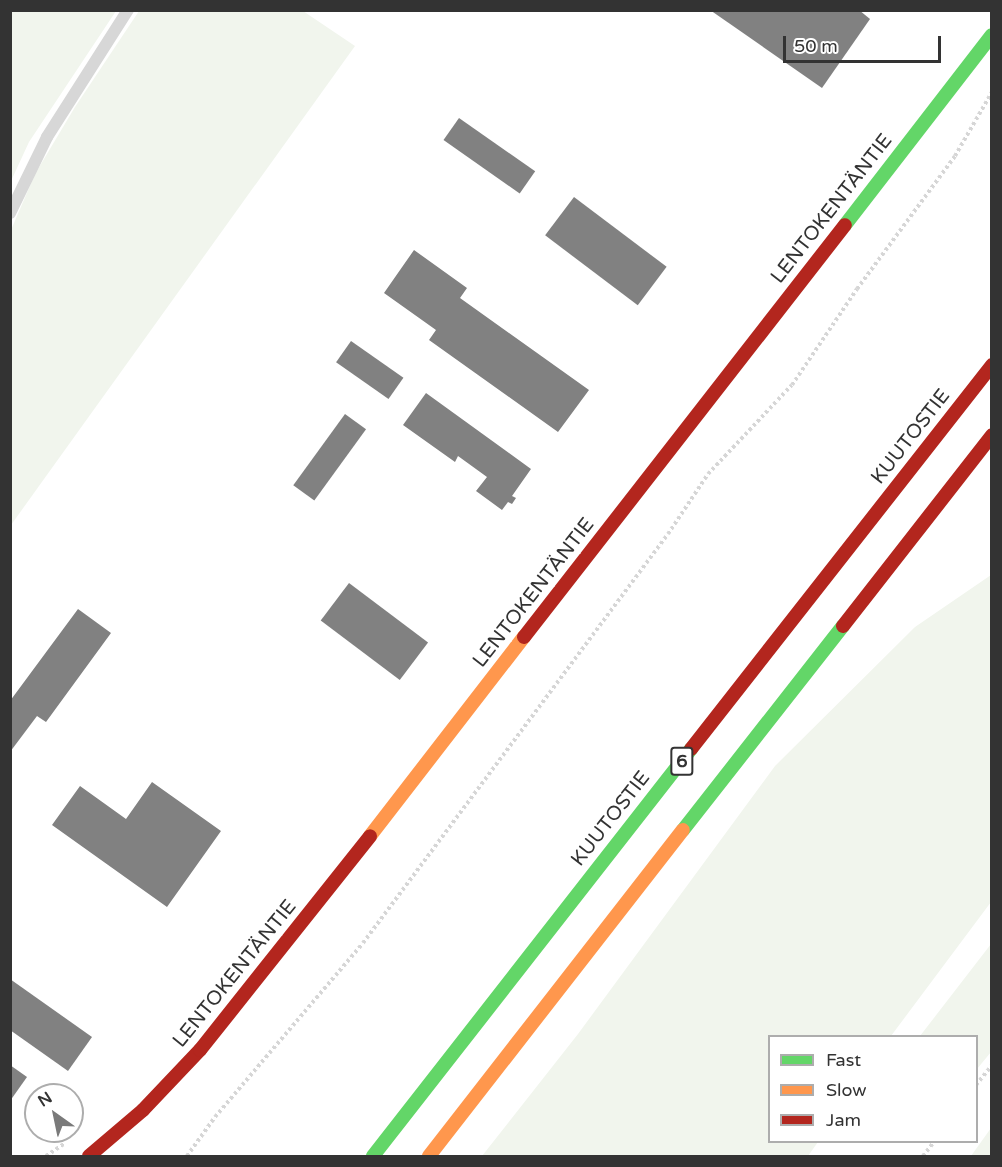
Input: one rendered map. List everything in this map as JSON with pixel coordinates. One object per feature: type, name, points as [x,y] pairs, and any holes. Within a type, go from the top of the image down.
[{"type":"main road","name":"LENTOKENTÄNTIE","points":[[89,1156],[143,1110],[200,1050],[250,990],[992,35]]},
{"type":"main road","name":"KUUTOSTIE","points":[[373,1156],[992,365]]},
{"type":"main road","name":"6","points":[[429,1156],[992,435]]},
{"type":"lane","points":[[10,213],[47,137],[128,10]]},
{"type":"path","points":[[187,1156],[215,1117],[363,943],[662,544],[708,474],[792,385],[857,289],[955,156],[992,92]]},
{"type":"path","points":[[978,1082],[992,1065]]},
{"type":"path","points":[[46,1156],[62,1143]]},
{"type":"path","points":[[923,1156],[933,1143]]},
{"type":"shaded area","points":[[11,10],[116,11],[29,142],[11,181]]},
{"type":"shaded area","points":[[139,11],[303,11],[355,46],[11,525],[11,230],[35,174],[75,107]]},
{"type":"shaded area","points":[[991,575],[991,902],[892,1035],[768,1035],[768,1143],[817,1143],[808,1156],[482,1156],[578,1034],[775,766],[915,627]]},
{"type":"shaded area","points":[[991,944],[991,1052],[978,1068],[978,1035],[921,1035]]},
{"type":"shaded area","points":[[991,1128],[991,1156],[971,1156]]},
{"type":"building","points":[[710,10],[859,10],[870,19],[822,88]]},
{"type":"building","points":[[459,118],[535,171],[520,193],[444,140]]},
{"type":"building","points":[[574,197],[667,267],[638,305],[545,235]]},
{"type":"building","points":[[414,250],[467,288],[460,298],[589,390],[558,432],[429,340],[436,330],[384,293]]},
{"type":"building","points":[[351,341],[403,378],[389,399],[336,362]]},
{"type":"building","points":[[426,393],[531,469],[512,496],[516,498],[512,504],[508,502],[502,510],[476,491],[487,477],[458,456],[455,462],[403,425]]},
{"type":"building","points":[[345,414],[366,429],[314,500],[293,485]]},
{"type":"building","points":[[349,583],[428,643],[400,680],[321,621]]},
{"type":"building","points":[[78,609],[111,633],[46,722],[37,716],[10,752],[10,701]]},
{"type":"building","points":[[152,782],[221,831],[167,907],[52,825],[80,786],[126,819]]},
{"type":"building","points":[[10,979],[92,1037],[68,1071],[10,1030]]},
{"type":"building","points":[[10,1065],[27,1077],[10,1101]]},
{"type":"traffic: fast","points":[[845,225],[992,35]]},
{"type":"traffic: fast","points":[[683,830],[843,626]]},
{"type":"traffic: fast","points":[[373,1156],[691,749]]},
{"type":"traffic: slow","points":[[370,836],[524,637]]},
{"type":"traffic: slow","points":[[429,1156],[683,830]]},
{"type":"traffic: jam","points":[[524,637],[845,225]]},
{"type":"traffic: jam","points":[[691,749],[992,365]]},
{"type":"traffic: jam","points":[[843,626],[992,435]]},
{"type":"traffic: jam","points":[[89,1156],[143,1110],[200,1050],[370,836]]}]
